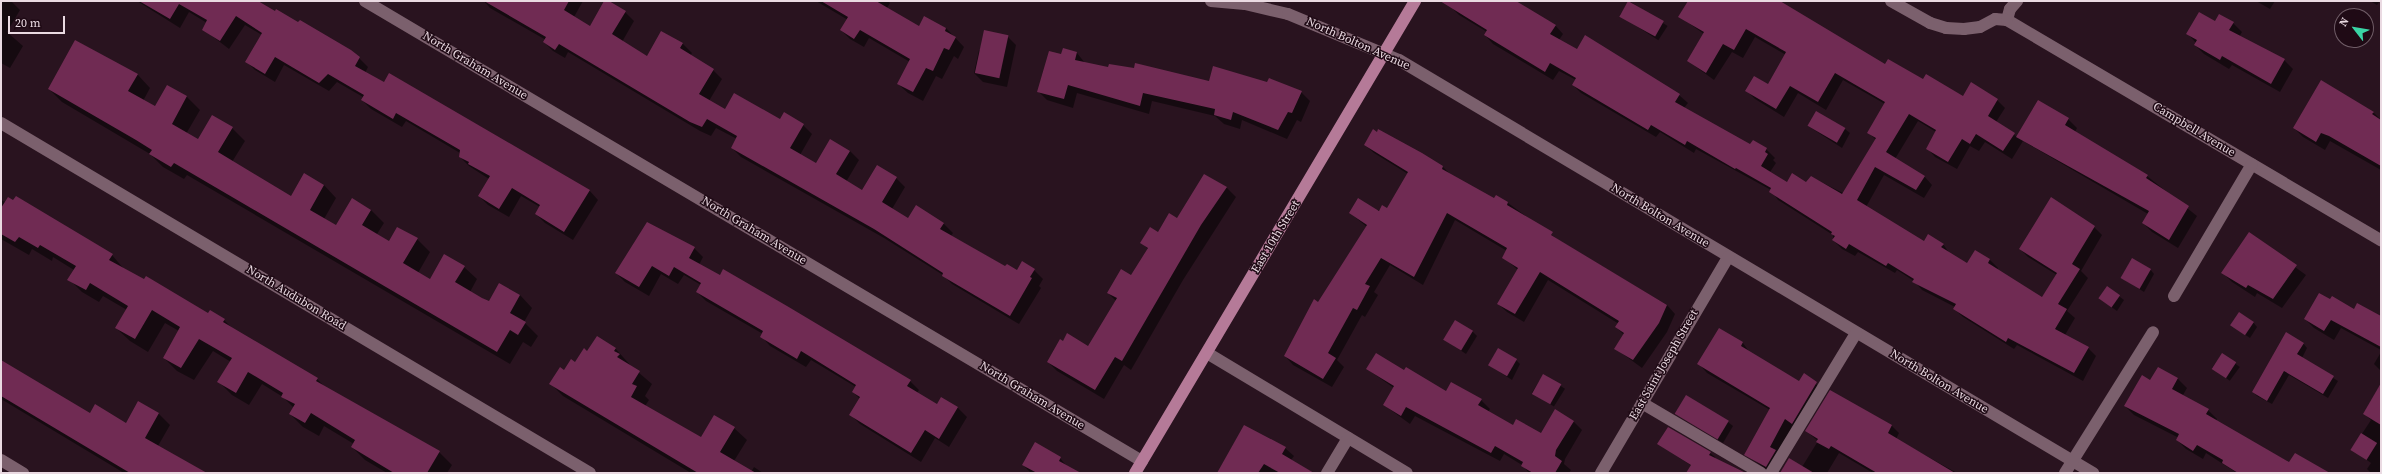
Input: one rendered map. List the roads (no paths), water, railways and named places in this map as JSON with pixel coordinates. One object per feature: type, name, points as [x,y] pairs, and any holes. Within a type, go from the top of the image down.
[{"type":"main road","name":"East 10th Street","points":[[1135,473],[1415,1]]},
{"type":"street","name":"North Graham Avenue","points":[[365,1],[1142,461]]},
{"type":"street","name":"North Bolton Avenue","points":[[1211,1],[1245,4],[1288,14],[1405,64],[2093,473]]},
{"type":"street","points":[[1891,1],[1926,22],[1946,28],[1964,29],[1980,27],[1995,19],[2007,20],[2010,9],[2017,1]]},
{"type":"street","name":"Campbell Avenue","points":[[2007,20],[2381,240]]},
{"type":"street","name":"North Audubon Road","points":[[1,123],[590,473]]},
{"type":"street","points":[[2174,296],[2252,164]]},
{"type":"street","name":"East Saint Joseph Street","points":[[1601,473],[1728,257]]},
{"type":"street","points":[[2065,473],[2153,332]]},
{"type":"street","points":[[1771,473],[1856,333]]},
{"type":"street","points":[[1207,353],[1407,473]]},
{"type":"street","points":[[1642,403],[1760,473]]},
{"type":"street","points":[[1327,473],[1348,438]]},
{"type":"street","points":[[1,460],[23,473]]}]
